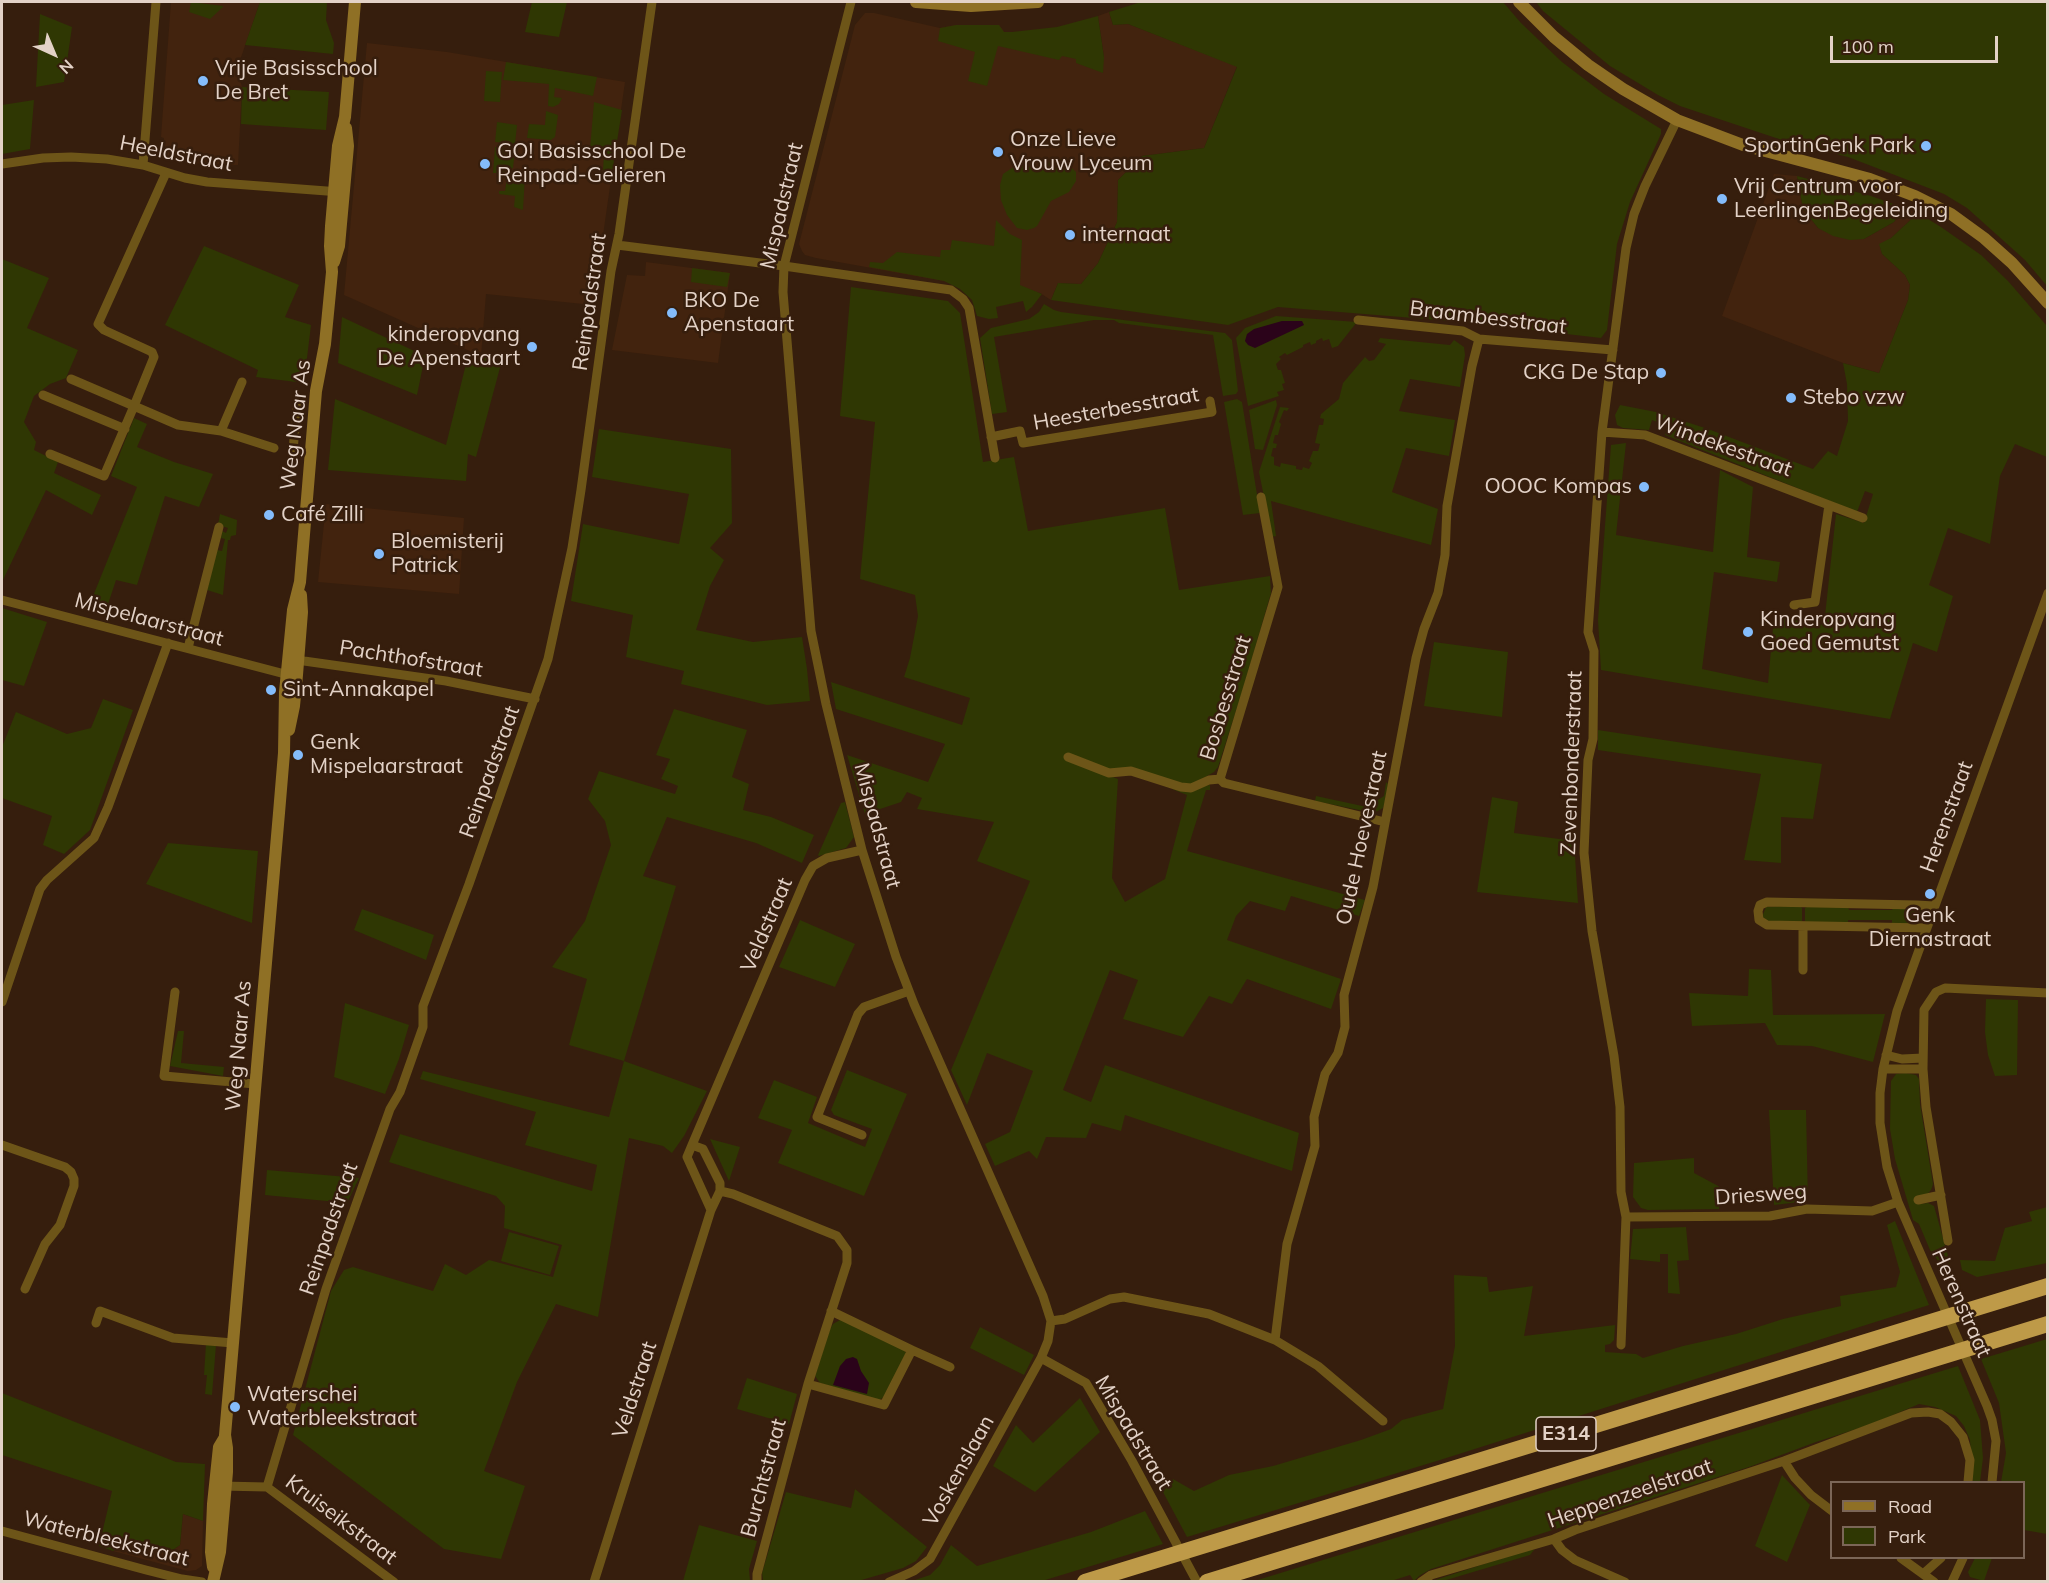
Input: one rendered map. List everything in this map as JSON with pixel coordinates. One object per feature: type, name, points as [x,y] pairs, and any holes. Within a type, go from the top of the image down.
[{"type":"highway","name":"E314","points":[[1085,1581],[2048,1286]]},
{"type":"highway","name":"E314","points":[[1207,1581],[2048,1324]]},
{"type":"main road","name":"Weg Naar As","points":[[284,753],[294,706],[302,612],[300,582],[316,392],[325,344],[332,272],[339,246],[339,192],[348,146],[345,117],[355,2]]},
{"type":"main road","points":[[916,2],[971,6],[1038,2]]},
{"type":"main road","points":[[1519,2],[1554,37],[1588,65],[1623,89],[1677,120],[1743,145],[1870,179],[1915,196],[1951,214],[1984,238],[2012,263],[2048,303]]},
{"type":"main road","name":"Weg Naar As","points":[[210,1580],[220,1552],[220,1486],[227,1448],[225,1436],[284,753],[284,703],[293,610],[300,582]]},
{"type":"street","points":[[143,165],[156,2]]},
{"type":"street","name":"Reinpadstraat","points":[[267,1487],[326,1288],[390,1109],[400,1092],[423,1028],[423,1006],[548,659],[572,548],[652,2]]},
{"type":"street","name":"Mispadstraat","points":[[850,2],[784,266],[783,292],[811,631],[826,704],[862,850],[896,957],[1043,1296],[1051,1321]]},
{"type":"street","name":"Zevenbonderstraat","points":[[1621,1345],[1626,1217],[1621,1192],[1620,1107],[1614,1056],[1592,931],[1584,854],[1588,760],[1593,739],[1594,651],[1588,632],[1602,432],[1626,248],[1634,214],[1645,186],[1677,120]]},
{"type":"street","name":"Heeldstraat","points":[[2,164],[43,158],[107,159],[143,165],[207,183],[339,192]]},
{"type":"street","points":[[50,454],[104,477],[135,406],[154,357],[152,352],[105,330],[98,324],[166,173]]},
{"type":"street","points":[[616,245],[951,290],[963,299],[969,308],[995,458]]},
{"type":"street","name":"Braambesstraat","points":[[1358,320],[1463,331],[1479,339],[1613,350]]},
{"type":"street","name":"Oude Hoevestraat","points":[[1275,1340],[1287,1244],[1315,1146],[1314,1117],[1324,1074],[1338,1053],[1345,1027],[1344,995],[1373,887],[1416,658],[1438,593],[1445,555],[1447,506],[1479,339]]},
{"type":"street","points":[[70,379],[178,425],[221,431],[274,448]]},
{"type":"street","points":[[221,431],[242,382]]},
{"type":"street","points":[[43,395],[124,429]]},
{"type":"street","points":[[298,398],[293,450],[311,454]]},
{"type":"street","name":"Heesterbesstraat","points":[[991,437],[1020,431],[1023,443],[1165,420],[1212,412],[1210,401]]},
{"type":"street","name":"Windekestraat","points":[[1602,432],[1645,435],[1863,518]]},
{"type":"street","name":"Bosbesstraat","points":[[1261,497],[1278,587],[1220,778],[1224,783],[1385,822]]},
{"type":"street","points":[[1794,605],[1815,602],[1829,505]]},
{"type":"street","points":[[188,648],[219,527]]},
{"type":"street","name":"Herenstraat","points":[[1992,1481],[1996,1441],[1987,1406],[1898,1202],[1887,1167],[1880,1123],[1880,1093],[1883,1069],[1897,1011],[2048,593]]},
{"type":"street","name":"Mispelaarstraat","points":[[2,600],[287,674]]},
{"type":"street","points":[[2,1002],[40,889],[94,838],[108,807],[168,643]]},
{"type":"street","points":[[287,674],[298,660]]},
{"type":"street","name":"Pachthofstraat","points":[[298,660],[446,681],[535,699]]},
{"type":"street","points":[[1068,758],[1109,773],[1131,771],[1181,787],[1191,788],[1220,778]]},
{"type":"street","name":"Veldstraat","points":[[711,1210],[687,1157],[692,1145],[813,866],[827,858],[862,850]]},
{"type":"street","points":[[1926,928],[1767,925],[1759,920],[1758,911],[1760,905],[1767,902],[1934,906]]},
{"type":"street","points":[[1803,926],[1803,970]]},
{"type":"street","name":"Herenstraat","points":[[1948,1241],[1926,1107],[1923,1069],[1924,1010],[1936,992],[1945,988],[2048,993]]},
{"type":"street","points":[[862,1135],[817,1117],[858,1014],[864,1006],[909,991]]},
{"type":"street","points":[[175,992],[164,1076],[255,1084]]},
{"type":"street","points":[[1886,1055],[1902,1059],[1923,1058]]},
{"type":"street","points":[[1883,1069],[1923,1069]]},
{"type":"street","points":[[2,1145],[65,1167],[74,1179],[74,1186],[60,1226],[45,1244],[24,1289]]},
{"type":"street","points":[[692,1145],[703,1149],[720,1183],[720,1191]]},
{"type":"street","name":"Veldstraat","points":[[594,1581],[711,1210],[720,1191]]},
{"type":"street","name":"Burchtstraat","points":[[720,1191],[733,1194],[837,1236],[847,1250],[847,1263],[808,1384],[757,1581]]},
{"type":"street","points":[[1918,1200],[1941,1195]]},
{"type":"street","name":"Driesweg","points":[[1626,1217],[1770,1216],[1807,1209],[1872,1211],[1898,1202]]},
{"type":"street","points":[[1041,1359],[1048,1341],[1051,1321],[1065,1319],[1110,1299],[1124,1297],[1209,1314],[1275,1340],[1318,1366],[1383,1421]]},
{"type":"street","points":[[96,1323],[100,1311],[173,1338],[233,1342]]},
{"type":"street","points":[[831,1311],[950,1367]]},
{"type":"street","points":[[808,1384],[884,1405],[912,1350]]},
{"type":"street","name":"Mispadstraat","points":[[1041,1359],[1086,1383],[1197,1581]]},
{"type":"street","name":"Voskenslaan","points":[[889,1581],[914,1571],[930,1559],[1041,1359]]},
{"type":"street","points":[[1830,1510],[1811,1496],[1784,1461],[1911,1413],[1940,1414],[1951,1422],[1963,1437],[1970,1461],[1968,1481]]},
{"type":"street","name":"Heppenzeelstraat","points":[[1421,1581],[1431,1575],[1554,1539],[1784,1461]]},
{"type":"street","points":[[220,1486],[267,1487]]},
{"type":"street","name":"Kruiseikstraat","points":[[267,1487],[394,1581]]},
{"type":"street","name":"Waterbleekstraat","points":[[2,1531],[181,1580],[210,1580]]},
{"type":"street","points":[[1554,1539],[1562,1550],[1575,1560],[1624,1581]]},
{"type":"street","points":[[1904,1559],[1934,1581]]},
{"type":"street","points":[[1923,1574],[1939,1559]]},
{"type":"street","points":[[1962,1559],[1953,1580],[1964,1581]]},
{"type":"shaded area","name":"Vrije Basisschool De Bret","points":[[171,2],[260,2],[237,69],[242,87],[238,165],[188,163],[164,155],[164,138],[161,137]]},
{"type":"shaded area","name":"Onze Lieve Vrouw Lyceum","points":[[1109,12],[1113,25],[1128,24],[1237,66],[1204,148],[1142,156],[1118,180],[1117,222],[1098,263],[1081,284],[1058,283],[1051,300],[1040,293],[944,281],[805,255],[799,244],[855,25],[865,13],[940,28],[956,25],[999,25],[1011,41],[1104,57],[1098,16]]},
{"type":"shaded area","name":"GO! Basisschool De Reinpad-Gelieren","points":[[367,43],[447,52],[625,82],[593,305],[486,294],[481,356],[344,295]]},
{"type":"shaded area","points":[[1774,174],[1797,176],[1803,209],[1818,228],[1864,239],[1894,222],[1905,208],[1918,213],[1880,245],[1882,254],[1905,275],[1910,285],[1908,300],[1879,373],[1843,363],[1722,316]]},
{"type":"shaded area","name":"BKO De Apenstaart","points":[[646,262],[730,273],[718,363],[612,350],[627,275],[645,276]]},
{"type":"shaded area","points":[[1282,321],[1302,321],[1304,325],[1255,348],[1245,341],[1247,334],[1254,329]]},
{"type":"shaded area","points":[[326,504],[464,518],[459,594],[318,582]]},
{"type":"shaded area","points":[[853,1357],[857,1359],[869,1383],[867,1394],[833,1385],[840,1366],[846,1359]]},
{"type":"shaded area","points":[[183,1514],[203,1521],[202,1566],[196,1570],[188,1571],[113,1551],[129,1541],[170,1552],[180,1545]]},
{"type":"green space","points":[[191,2],[223,7],[210,19],[189,12]]},
{"type":"green space","points":[[260,2],[327,2],[326,20],[334,43],[333,54],[245,45]]},
{"type":"green space","points":[[532,2],[567,2],[559,37],[525,32]]},
{"type":"green space","points":[[1141,2],[1503,2],[1521,23],[1562,62],[1604,94],[1661,129],[1661,134],[1630,202],[1617,244],[1607,330],[1601,338],[1463,322],[1278,307],[1228,325],[1051,300],[1058,283],[1081,284],[1098,263],[1117,222],[1118,180],[1142,156],[1204,148],[1237,67],[1128,24],[1113,25],[1109,12]]},
{"type":"green space","name":"SportinGenk Park","points":[[1536,2],[2047,2],[2047,286],[2025,260],[1967,208],[1944,194],[1848,157],[1785,141],[1680,106],[1610,66],[1543,11]]},
{"type":"green space","points":[[40,14],[72,27],[64,82],[36,87]]},
{"type":"green space","points":[[1098,16],[1104,57],[1103,73],[1076,63],[1076,59],[1062,56],[1059,60],[998,46],[987,86],[968,81],[975,52],[938,41],[940,28],[956,25],[999,25],[1004,32],[1012,32],[1057,27]]},
{"type":"green space","points":[[506,62],[597,77],[593,96],[555,88],[554,97],[562,98],[559,104],[553,107],[548,106],[549,84],[503,80]]},
{"type":"green space","points":[[486,71],[502,72],[500,102],[484,101]]},
{"type":"green space","points":[[242,87],[329,92],[326,130],[241,124]]},
{"type":"green space","points":[[34,100],[30,149],[2,154],[2,105]]},
{"type":"green space","points":[[594,102],[622,110],[612,173],[603,172],[604,151],[590,149]]},
{"type":"green space","points":[[546,111],[558,115],[555,137],[551,140],[527,138],[529,124],[545,125]]},
{"type":"green space","points":[[497,122],[517,125],[515,144],[495,142]]},
{"type":"green space","points":[[495,147],[515,149],[513,168],[501,173],[493,173]]},
{"type":"green space","points":[[1062,159],[1076,172],[1076,181],[1069,192],[1051,201],[1037,226],[1027,230],[1017,228],[1007,215],[1001,200],[1000,185],[1003,174],[1018,164],[1041,167],[1053,160]]},
{"type":"green space","points":[[514,174],[525,176],[523,210],[514,207],[515,196],[499,194],[499,191],[505,191],[507,178]]},
{"type":"green space","points":[[1797,176],[1871,196],[1905,208],[1894,222],[1864,239],[1850,240],[1833,236],[1818,228],[1803,209]]},
{"type":"green space","points":[[1918,213],[1981,255],[2008,281],[2047,326],[2047,457],[2015,444],[2000,476],[1990,544],[1948,528],[1929,585],[1953,596],[1937,652],[1913,643],[1890,719],[1601,670],[1598,620],[1611,445],[1626,443],[1616,535],[1713,552],[1720,470],[1753,487],[1747,557],[1780,562],[1777,582],[1714,572],[1702,669],[1768,683],[1774,617],[1824,625],[1836,514],[1864,523],[1873,494],[1865,491],[1857,512],[1665,435],[1668,426],[1652,420],[1649,430],[1623,428],[1617,425],[1615,415],[1620,405],[1656,412],[1813,469],[1828,451],[1837,456],[1848,421],[1847,384],[1843,363],[1879,373],[1908,300],[1910,285],[1905,275],[1882,254],[1879,244],[1891,238]]},
{"type":"green space","points":[[996,220],[1010,234],[1022,240],[1020,285],[1042,294],[1026,312],[1023,301],[996,307],[998,318],[989,319],[977,316],[972,300],[960,289],[944,281],[869,267],[870,262],[883,263],[897,252],[940,257],[941,250],[950,250],[952,240],[994,246]]},
{"type":"green space","points":[[204,246],[299,285],[285,317],[311,325],[304,383],[256,377],[258,370],[165,325]]},
{"type":"green space","points":[[2,259],[49,278],[27,328],[78,350],[66,378],[50,384],[34,396],[24,422],[36,442],[34,450],[58,462],[54,473],[101,495],[92,515],[46,490],[2,582]]},
{"type":"green space","points":[[692,268],[730,273],[727,287],[691,282]]},
{"type":"green space","points":[[851,287],[948,301],[960,313],[983,462],[1014,457],[1028,531],[1165,508],[1179,590],[1270,576],[1271,593],[1244,686],[1218,767],[1214,772],[1191,785],[1109,771],[1064,758],[1118,779],[1112,878],[1125,902],[1165,879],[1187,795],[1172,789],[1210,785],[1210,790],[1206,790],[1187,851],[1365,900],[1359,916],[1291,896],[1285,911],[1250,901],[1236,916],[1227,940],[1341,979],[1331,1009],[1247,979],[1232,1004],[1209,996],[1183,1037],[1123,1019],[1138,980],[1110,970],[1063,1090],[1091,1102],[1105,1065],[1299,1133],[1292,1171],[1125,1115],[1121,1131],[1092,1123],[1086,1138],[1046,1137],[1037,1159],[1029,1151],[995,1166],[985,1144],[1010,1132],[1033,1071],[987,1053],[967,1105],[951,1070],[1030,881],[977,861],[994,822],[917,809],[922,798],[907,792],[901,802],[865,814],[847,755],[928,782],[945,744],[836,709],[831,682],[962,725],[970,698],[904,677],[918,616],[915,595],[860,579],[875,422],[840,416]]},
{"type":"green space","points":[[1044,304],[1061,312],[1225,333],[1232,340],[1238,391],[1236,394],[1223,396],[1213,335],[1119,323],[1114,320],[1094,320],[994,337],[1007,412],[992,414],[980,338],[991,328],[1029,319],[1039,312]]},
{"type":"green space","points":[[1276,316],[1357,322],[1338,346],[1332,348],[1329,339],[1323,341],[1322,338],[1316,343],[1311,345],[1310,342],[1279,357],[1281,359],[1276,364],[1278,370],[1281,370],[1285,383],[1282,384],[1284,390],[1277,392],[1279,396],[1248,406],[1236,338],[1245,328]]},
{"type":"green space","points":[[342,317],[425,356],[417,395],[338,363]]},
{"type":"green space","points":[[1380,338],[1450,345],[1454,340],[1464,347],[1460,387],[1410,379],[1399,411],[1455,420],[1449,456],[1406,448],[1392,492],[1438,509],[1431,545],[1271,501],[1276,536],[1272,537],[1259,472],[1280,407],[1289,408],[1287,411],[1284,410],[1279,422],[1281,424],[1278,435],[1275,435],[1273,443],[1277,444],[1271,456],[1274,457],[1274,465],[1280,467],[1281,463],[1296,466],[1296,469],[1302,470],[1303,467],[1309,469],[1313,451],[1318,451],[1320,444],[1315,443],[1319,425],[1323,425],[1324,419],[1320,418],[1321,414],[1339,399],[1343,383],[1365,357],[1369,361],[1374,360],[1386,344],[1378,342]]},
{"type":"green space","points":[[481,356],[501,364],[476,457],[468,454],[466,481],[328,470],[335,399],[446,445],[466,364],[471,365]]},
{"type":"green space","points":[[1237,399],[1242,402],[1260,513],[1243,515],[1224,402]]},
{"type":"green space","points":[[1276,400],[1277,405],[1263,450],[1255,449],[1249,410]]},
{"type":"green space","points":[[134,418],[147,424],[137,447],[213,474],[199,507],[165,496],[137,585],[116,580],[104,616],[87,611],[137,487],[111,476]]},
{"type":"green space","points":[[599,429],[731,449],[732,523],[710,548],[724,560],[710,586],[696,630],[753,642],[802,637],[810,701],[767,705],[681,684],[684,671],[626,657],[633,615],[571,601],[583,524],[679,544],[689,494],[592,477]]},
{"type":"green space","points":[[220,514],[237,520],[236,535],[231,536],[228,540],[223,595],[207,590],[217,550],[222,551],[225,539],[221,538],[222,531],[226,533],[228,528],[218,525]]},
{"type":"green space","points":[[2,608],[47,622],[24,686],[2,680]]},
{"type":"green space","points":[[1434,642],[1508,652],[1502,717],[1424,706]]},
{"type":"green space","points":[[103,699],[133,710],[90,830],[64,854],[43,845],[52,816],[2,798],[2,747],[16,712],[67,734],[91,728]]},
{"type":"green space","points":[[674,709],[747,730],[732,777],[749,784],[743,810],[771,817],[814,835],[802,863],[756,843],[667,817],[643,876],[676,886],[624,1061],[569,1045],[587,979],[552,967],[585,921],[611,845],[605,821],[588,799],[599,771],[675,794],[678,786],[661,779],[670,759],[656,755]]},
{"type":"green space","points":[[1598,730],[1822,764],[1813,819],[1781,817],[1781,863],[1744,860],[1761,774],[1598,750]]},
{"type":"green space","points":[[1386,782],[1388,784],[1383,808],[1374,813],[1315,801],[1316,796],[1367,807],[1384,796]]},
{"type":"green space","points":[[1492,797],[1518,802],[1514,833],[1574,841],[1578,903],[1477,892]]},
{"type":"green space","points":[[845,802],[854,837],[846,848],[819,856],[841,803]]},
{"type":"green space","points":[[168,843],[258,851],[252,923],[146,884]]},
{"type":"green space","points":[[1799,905],[1802,908],[1800,923],[1769,922],[1762,917],[1766,907]]},
{"type":"green space","points":[[1808,906],[1848,906],[1849,910],[1892,910],[1893,907],[1920,909],[1922,918],[1914,925],[1892,924],[1892,920],[1808,923],[1805,921],[1805,908]]},
{"type":"green space","points":[[362,909],[434,935],[426,960],[354,930]]},
{"type":"green space","points":[[800,920],[855,944],[835,987],[779,967]]},
{"type":"green space","points":[[1749,969],[1771,970],[1773,1015],[1885,1014],[1873,1062],[1812,1046],[1777,1045],[1765,1023],[1692,1026],[1689,993],[1748,996]]},
{"type":"green space","points":[[1986,999],[2018,1000],[2017,1075],[1995,1076],[1988,1055],[1985,1032]]},
{"type":"green space","points":[[345,1003],[409,1025],[385,1094],[334,1077]]},
{"type":"green space","points":[[178,1031],[184,1031],[181,1063],[224,1067],[223,1076],[170,1066]]},
{"type":"green space","points":[[624,1061],[707,1091],[684,1136],[672,1153],[663,1146],[629,1138],[598,1317],[556,1304],[517,1382],[484,1471],[525,1486],[501,1559],[444,1549],[293,1435],[331,1291],[344,1270],[353,1267],[433,1291],[445,1264],[466,1275],[489,1260],[553,1277],[562,1245],[504,1228],[505,1206],[496,1196],[389,1162],[400,1134],[592,1191],[597,1165],[525,1145],[536,1112],[420,1079],[423,1071],[609,1117]]},
{"type":"green space","points":[[847,1070],[907,1094],[864,1196],[778,1163],[792,1130],[758,1118],[774,1080],[817,1097],[808,1123],[865,1147],[872,1129],[834,1115],[831,1110]]},
{"type":"green space","points":[[1896,1074],[1916,1075],[1919,1079],[1920,1104],[1933,1184],[1931,1190],[1919,1204],[1928,1203],[1934,1206],[1950,1263],[1948,1265],[1942,1266],[1930,1250],[1919,1224],[1913,1220],[1895,1159],[1890,1129],[1891,1081]]},
{"type":"green space","points":[[1769,1110],[1806,1110],[1808,1201],[1774,1205]]},
{"type":"green space","points":[[710,1139],[740,1147],[729,1181]]},
{"type":"green space","points":[[1694,1158],[1694,1173],[1720,1187],[1719,1209],[1648,1210],[1641,1208],[1633,1197],[1634,1163]]},
{"type":"green space","points":[[267,1170],[359,1178],[347,1203],[265,1195]]},
{"type":"green space","points":[[2047,1207],[2047,1263],[1977,1277],[1962,1270],[1960,1260],[1995,1261],[2005,1228],[2032,1221],[2029,1212]]},
{"type":"green space","points":[[1895,1221],[1929,1305],[1440,1460],[1187,1537],[1163,1492],[1173,1479],[1194,1491],[1229,1475],[1273,1466],[1361,1440],[1391,1429],[1402,1420],[1443,1409],[1455,1346],[1454,1275],[1487,1277],[1489,1292],[1533,1286],[1524,1336],[1615,1325],[1614,1340],[1605,1345],[1605,1352],[1636,1354],[1643,1358],[1736,1334],[1783,1319],[1841,1306],[1840,1296],[1896,1287],[1900,1272],[1887,1225]]},
{"type":"green space","points":[[1686,1227],[1689,1260],[1677,1261],[1680,1294],[1668,1293],[1668,1254],[1660,1254],[1660,1262],[1630,1259],[1633,1229]]},
{"type":"green space","points":[[509,1232],[559,1246],[550,1275],[501,1261]]},
{"type":"green space","points":[[840,1320],[904,1349],[906,1353],[884,1397],[879,1400],[820,1383],[815,1376],[830,1329]]},
{"type":"green space","points":[[980,1327],[1034,1355],[1024,1375],[970,1348]]},
{"type":"green space","points":[[2048,1339],[2047,1534],[2025,1530],[2025,1481],[2001,1481],[2006,1453],[1999,1403],[1981,1359]]},
{"type":"green space","points":[[206,1344],[216,1345],[212,1395],[205,1394]]},
{"type":"green space","points":[[1958,1366],[1980,1420],[1983,1458],[1980,1481],[1973,1481],[1970,1440],[1964,1426],[1956,1416],[1935,1407],[1919,1404],[1872,1424],[1749,1467],[1431,1569],[1414,1581],[1410,1575],[1388,1582],[1251,1582]]},
{"type":"green space","points":[[747,1378],[797,1394],[789,1424],[737,1409]]},
{"type":"green space","points":[[2,1393],[176,1462],[205,1464],[203,1521],[183,1514],[180,1545],[170,1552],[129,1541],[113,1551],[99,1546],[112,1491],[2,1455]]},
{"type":"green space","points":[[1080,1398],[1100,1432],[1035,1492],[993,1466],[1016,1425],[1033,1443]]},
{"type":"green space","points":[[1782,1475],[1810,1505],[1787,1562],[1755,1546]]},
{"type":"green space","points":[[855,1489],[927,1547],[916,1561],[903,1568],[858,1581],[763,1581],[762,1573],[786,1492],[851,1508]]},
{"type":"green space","points":[[1145,1511],[1163,1544],[1042,1581],[912,1581],[930,1575],[940,1565],[951,1545],[977,1566],[1091,1532]]},
{"type":"green space","points":[[699,1525],[757,1541],[749,1569],[750,1581],[683,1581]]},
{"type":"green space","points":[[1527,1550],[1534,1550],[1530,1555],[1443,1581],[1429,1582]]},
{"type":"green space","points":[[1974,1559],[1992,1559],[1984,1581],[1970,1577],[1968,1572]]},
{"type":"place","name":"Vrije Basisschool De Bret","points":[[203,81]]},
{"type":"place","name":"SportinGenk Park","points":[[1926,146]]},
{"type":"place","name":"Onze Lieve Vrouw Lyceum","points":[[998,152]]},
{"type":"place","name":"GO! Basisschool De Reinpad-Gelieren","points":[[485,164]]},
{"type":"place","name":"Vrij Centrum voor LeerlingenBegeleiding","points":[[1722,199]]},
{"type":"place","name":"internaat","points":[[1070,235]]},
{"type":"place","name":"BKO De Apenstaart","points":[[672,313]]},
{"type":"place","name":"kinderopvang De Apenstaart","points":[[532,347]]},
{"type":"place","name":"CKG De Stap","points":[[1661,373]]},
{"type":"place","name":"Stebo vzw","points":[[1791,398]]},
{"type":"place","name":"OOOC Kompas","points":[[1644,487]]},
{"type":"place","name":"Café Zilli","points":[[269,515]]},
{"type":"place","name":"Bloemisterij Patrick","points":[[379,554]]},
{"type":"place","name":"Kinderopvang Goed Gemutst","points":[[1748,632]]},
{"type":"place","name":"Sint-Annakapel","points":[[271,690]]},
{"type":"place","name":"Genk Mispelaarstraat","points":[[298,755]]},
{"type":"place","name":"Genk Diernastraat","points":[[1930,894]]},
{"type":"place","name":"Waterschei Waterbleekstraat","points":[[235,1407]]}]
